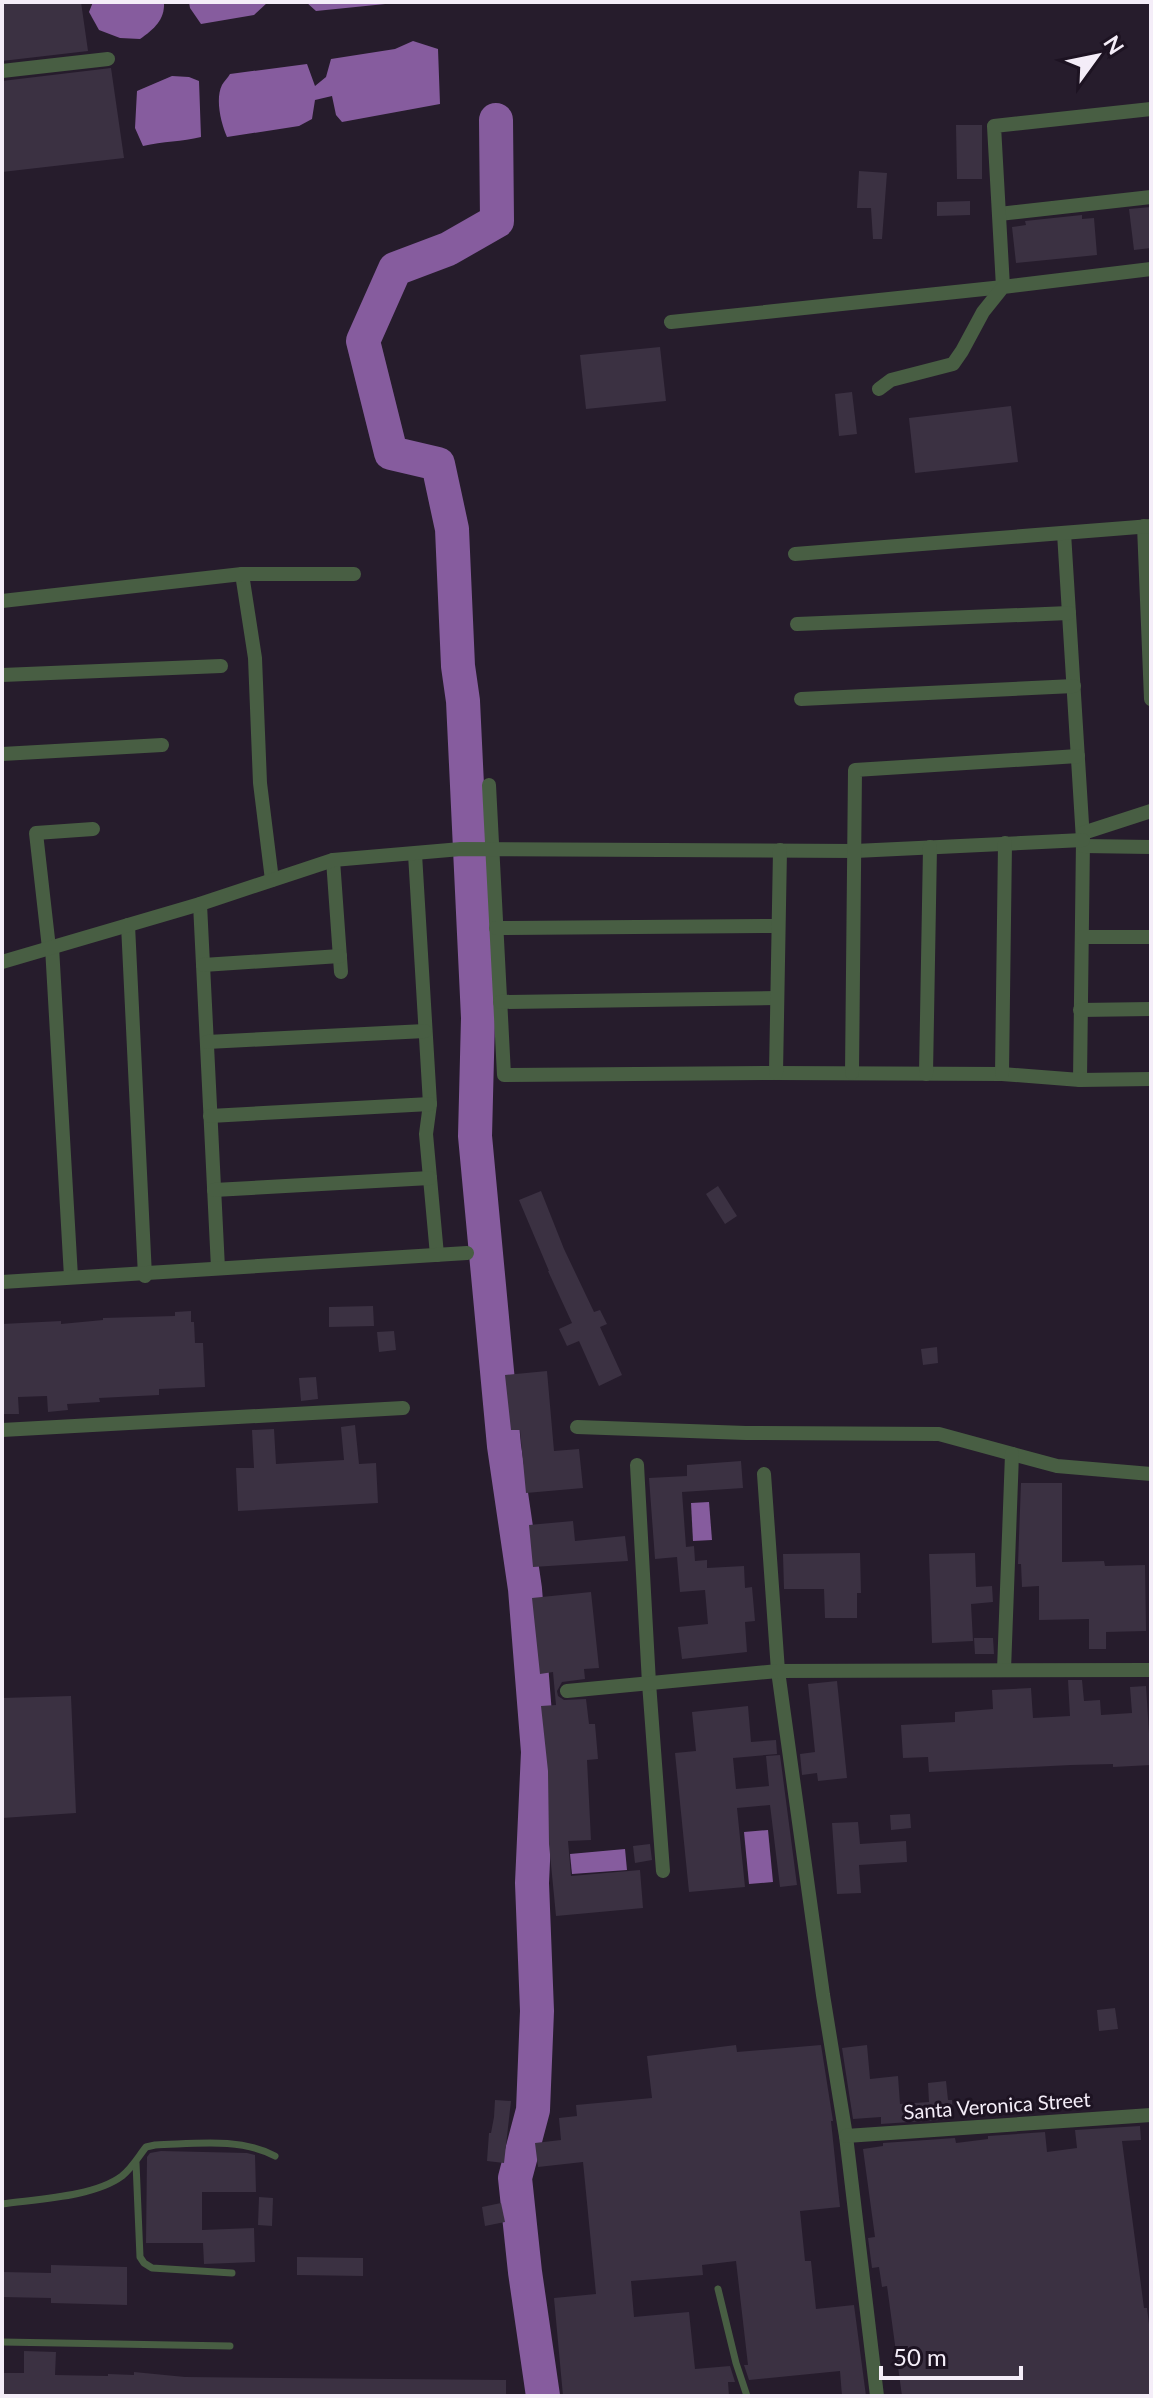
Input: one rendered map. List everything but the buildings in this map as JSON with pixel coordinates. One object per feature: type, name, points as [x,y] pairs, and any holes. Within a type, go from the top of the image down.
[{"type":"street","points":[[2,71],[108,59]]},
{"type":"street","points":[[879,389],[891,380],[953,364],[983,312],[1003,287],[994,126],[1151,109]]},
{"type":"street","points":[[999,214],[1151,197]]},
{"type":"street","points":[[671,322],[1151,269]]},
{"type":"street","points":[[795,554],[1147,526],[1151,699]]},
{"type":"street","points":[[1064,533],[1083,839],[1080,1080]]},
{"type":"street","points":[[242,574],[255,658],[260,783],[272,880]]},
{"type":"street","points":[[2,601],[242,574],[354,574]]},
{"type":"street","points":[[797,624],[1069,613]]},
{"type":"street","points":[[2,675],[221,666]]},
{"type":"street","points":[[801,699],[1074,686]]},
{"type":"street","points":[[2,754],[162,745]]},
{"type":"street","points":[[852,1073],[855,770],[1078,756]]},
{"type":"street","points":[[489,785],[488,849],[496,928],[504,1075],[852,1073],[1002,1074],[1080,1080],[1151,1079]]},
{"type":"street","points":[[1083,839],[1151,811]]},
{"type":"street","points":[[71,1277],[50,948],[36,833],[93,829]]},
{"type":"street","points":[[2,962],[200,904],[333,860],[461,849],[855,851],[1083,839],[1151,847]]},
{"type":"street","points":[[1002,1074],[1005,843]]},
{"type":"street","points":[[926,1074],[930,847]]},
{"type":"street","points":[[776,1073],[780,850]]},
{"type":"street","points":[[415,854],[430,1104],[426,1134],[437,1255]]},
{"type":"street","points":[[333,860],[341,972]]},
{"type":"street","points":[[200,904],[218,1268]]},
{"type":"street","points":[[128,925],[144,1274]]},
{"type":"street","points":[[496,928],[778,926]]},
{"type":"street","points":[[1082,937],[1151,937]]},
{"type":"street","points":[[203,965],[340,956]]},
{"type":"street","points":[[500,1002],[777,998]]},
{"type":"street","points":[[1080,1010],[1151,1009]]},
{"type":"street","points":[[207,1042],[425,1031]]},
{"type":"street","points":[[210,1116],[430,1104]]},
{"type":"street","points":[[214,1190],[430,1178]]},
{"type":"street","points":[[2,1282],[467,1253]]},
{"type":"street","points":[[2,1430],[403,1408]]},
{"type":"street","points":[[577,1427],[746,1433],[939,1434],[1057,1466],[1151,1474]]},
{"type":"street","points":[[1004,1670],[1012,1454]]},
{"type":"street","points":[[637,1465],[663,1871]]},
{"type":"street","points":[[764,1474],[778,1671],[846,2136],[877,2396]]},
{"type":"street","points":[[567,1691],[778,1671],[1151,1670]]},
{"type":"street","name":"Santa Veronica Street","points":[[846,2136],[1151,2115]]},
{"type":"lane","points":[[2,2204],[87,2191],[120,2178],[136,2163],[146,2147],[155,2145],[230,2144],[260,2148],[275,2156]]},
{"type":"lane","points":[[136,2163],[140,2257],[144,2263],[152,2268],[232,2273]]},
{"type":"lane","points":[[718,2289],[747,2396]]},
{"type":"lane","points":[[2,2342],[230,2346]]},
{"type":"shaded area","points":[[93,2],[164,2],[164,8],[158,24],[140,39],[120,38],[99,30],[89,12]]},
{"type":"shaded area","points":[[189,2],[268,2],[254,15],[201,24]]},
{"type":"shaded area","points":[[306,2],[405,2],[316,11]]},
{"type":"shaded area","points":[[413,41],[438,49],[440,104],[342,122],[336,115],[332,96],[315,100],[312,119],[299,126],[227,137],[219,97],[222,85],[230,74],[307,64],[315,86],[326,77],[331,59],[395,49]]},
{"type":"shaded area","points":[[172,76],[199,81],[201,137],[143,146],[135,128],[137,91]]},
{"type":"shaded area","points":[[709,1502],[712,1540],[693,1541],[691,1503]]},
{"type":"shaded area","points":[[768,1830],[773,1882],[749,1884],[744,1832]]},
{"type":"shaded area","points":[[625,1849],[627,1870],[572,1874],[570,1854]]},
{"type":"waterway","points":[[496,120],[497,221],[448,249],[395,269],[363,341],[391,453],[438,464],[452,529],[478,1018],[475,1136],[504,1446],[525,1589],[538,1752],[532,1883],[537,2011],[533,2110],[515,2178],[543,2396]]}]
